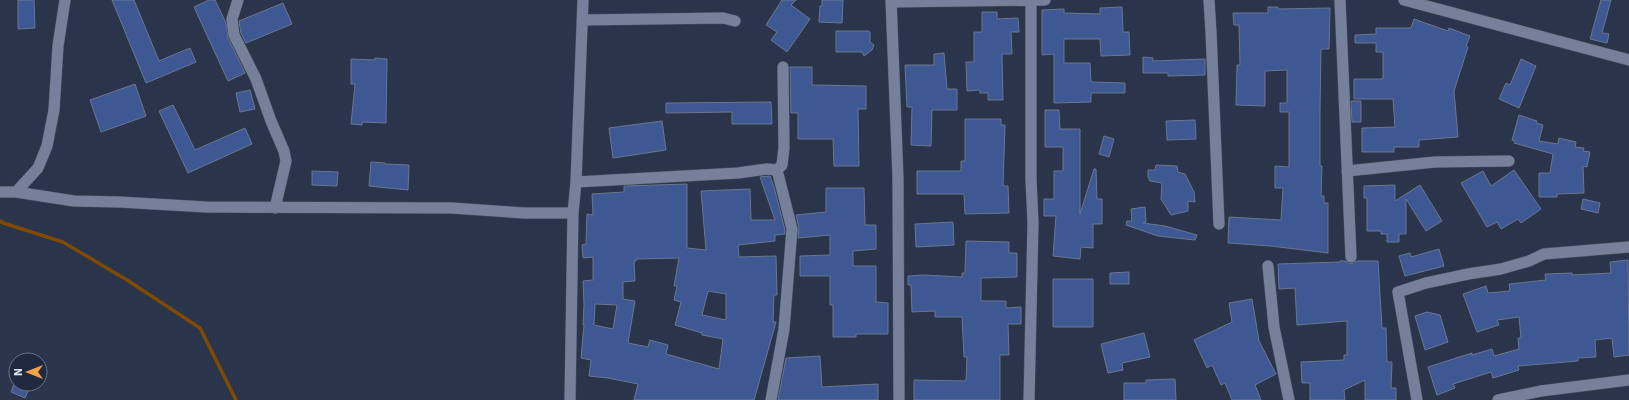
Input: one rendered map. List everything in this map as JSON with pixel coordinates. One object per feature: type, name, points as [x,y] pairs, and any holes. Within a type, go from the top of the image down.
[{"type":"street","points":[[16,192],[38,168],[47,146],[54,110],[58,46],[65,0]]},
{"type":"street","points":[[238,0],[232,19],[234,36],[256,79],[271,121],[284,151],[286,161],[275,208]]},
{"type":"street","points":[[570,400],[573,213],[576,182],[583,0]]},
{"type":"street","points":[[899,400],[898,178],[891,1],[1045,0]]},
{"type":"street","points":[[1209,0],[1219,224]]},
{"type":"street","points":[[1340,0],[1351,257]]},
{"type":"street","points":[[1404,0],[1629,60]]},
{"type":"street","points":[[1029,400],[1033,223],[1030,180],[1031,1]]},
{"type":"street","points":[[582,20],[723,18],[735,21]]},
{"type":"street","points":[[777,170],[782,164],[784,148],[783,67]]},
{"type":"street","points":[[1348,171],[1435,162],[1509,161]]},
{"type":"street","points":[[576,182],[767,169],[777,170]]},
{"type":"street","points":[[771,400],[784,329],[792,229],[777,170]]},
{"type":"street","points":[[0,192],[16,192],[74,201],[206,207],[452,208],[524,213],[573,213]]},
{"type":"street","points":[[1417,400],[1398,292],[1426,283],[1501,269],[1544,254],[1629,247]]},
{"type":"street","points":[[1268,266],[1274,326],[1289,400]]},
{"type":"street","points":[[1498,400],[1542,395],[1629,380]]},
{"type":"building","points":[[18,0],[34,0],[35,28],[18,29]]},
{"type":"building","points":[[112,0],[134,0],[159,61],[190,48],[196,62],[146,83]]},
{"type":"building","points":[[209,0],[215,0],[226,23],[228,38],[245,73],[228,81],[194,7]]},
{"type":"building","points":[[782,0],[796,0],[791,5],[810,19],[787,52],[771,40],[777,32],[766,25]]},
{"type":"building","points":[[822,0],[843,0],[842,23],[819,22]]},
{"type":"building","points":[[1601,0],[1611,0],[1602,33],[1609,34],[1607,43],[1590,39]]},
{"type":"building","points":[[283,3],[292,24],[246,43],[241,33],[239,21]]},
{"type":"building","points":[[1122,7],[1123,32],[1129,32],[1130,55],[1101,56],[1100,39],[1064,39],[1064,63],[1090,63],[1091,82],[1125,83],[1125,93],[1091,93],[1091,102],[1054,103],[1054,54],[1042,55],[1042,10],[1064,9],[1064,13],[1100,14],[1100,8]]},
{"type":"building","points":[[1268,7],[1278,7],[1278,9],[1330,8],[1329,49],[1321,49],[1320,110],[1320,166],[1322,166],[1321,196],[1324,196],[1324,203],[1328,203],[1328,253],[1271,246],[1228,243],[1229,217],[1281,220],[1283,188],[1275,188],[1275,166],[1289,167],[1289,112],[1280,112],[1280,103],[1287,103],[1287,70],[1265,71],[1265,106],[1236,105],[1237,65],[1240,65],[1239,25],[1234,25],[1233,13],[1268,13]]},
{"type":"building","points":[[982,12],[997,12],[997,19],[1018,18],[1019,32],[1011,32],[1012,54],[1002,54],[1003,100],[988,100],[988,93],[980,93],[980,90],[967,91],[966,62],[974,62],[974,32],[982,32]]},
{"type":"building","points":[[1414,19],[1448,31],[1449,28],[1470,36],[1454,91],[1458,137],[1419,140],[1419,147],[1394,147],[1394,152],[1362,152],[1362,128],[1395,127],[1393,99],[1354,99],[1354,79],[1383,79],[1383,52],[1376,52],[1376,43],[1355,43],[1355,35],[1376,34],[1376,28],[1411,28]]},
{"type":"building","points":[[836,31],[870,32],[870,42],[874,45],[872,50],[864,56],[862,52],[836,52]]},
{"type":"building","points":[[944,53],[947,89],[957,89],[957,110],[932,110],[931,146],[911,145],[912,107],[907,107],[905,65],[934,65],[934,54]]},
{"type":"building","points":[[1143,57],[1153,58],[1153,61],[1205,59],[1205,75],[1168,76],[1168,73],[1143,73]]},
{"type":"building","points":[[375,58],[387,59],[386,123],[362,122],[362,125],[351,124],[355,84],[351,84],[351,59],[375,60]]},
{"type":"building","points":[[1521,59],[1536,66],[1519,108],[1499,99],[1506,83],[1510,85]]},
{"type":"building","points":[[790,67],[812,67],[812,85],[866,86],[866,109],[858,109],[859,166],[834,166],[833,139],[798,139],[798,113],[791,113]]},
{"type":"building","points":[[135,84],[146,116],[101,132],[90,100]]},
{"type":"building","points":[[250,90],[255,109],[240,112],[236,93]]},
{"type":"building","points":[[1351,101],[1361,101],[1361,122],[1352,122]]},
{"type":"building","points":[[771,102],[772,124],[732,124],[732,112],[666,113],[666,103]]},
{"type":"building","points":[[173,105],[195,150],[245,128],[252,144],[188,173],[159,111]]},
{"type":"building","points":[[1045,110],[1059,110],[1060,129],[1080,129],[1080,214],[1094,169],[1096,169],[1097,199],[1102,199],[1102,224],[1093,224],[1093,248],[1081,247],[1080,259],[1053,256],[1056,216],[1044,216],[1044,199],[1054,199],[1054,171],[1063,171],[1063,147],[1045,147]]},
{"type":"building","points":[[1519,115],[1537,121],[1536,123],[1543,125],[1539,141],[1558,144],[1559,138],[1576,142],[1575,147],[1584,148],[1583,151],[1590,152],[1587,167],[1583,166],[1584,193],[1557,194],[1557,197],[1539,197],[1539,173],[1550,173],[1553,154],[1514,143],[1515,141],[1512,140]]},
{"type":"building","points":[[965,119],[1001,119],[1001,125],[1005,125],[1003,186],[1008,186],[1009,213],[965,214],[964,194],[917,194],[917,171],[961,171],[961,161],[965,161]]},
{"type":"building","points":[[1195,120],[1196,139],[1167,140],[1166,121]]},
{"type":"building","points":[[662,121],[666,150],[613,158],[609,128]]},
{"type":"building","points":[[1104,136],[1114,139],[1109,157],[1099,154]]},
{"type":"building","points":[[371,162],[409,165],[408,190],[369,186]]},
{"type":"building","points":[[1156,165],[1177,166],[1178,172],[1185,174],[1194,192],[1195,202],[1188,201],[1188,211],[1171,215],[1161,199],[1162,183],[1150,181],[1148,177],[1148,170],[1155,170]]},
{"type":"building","points":[[1514,170],[1541,209],[1521,223],[1518,219],[1501,229],[1497,222],[1487,227],[1461,183],[1483,171],[1491,186]]},
{"type":"building","points":[[312,171],[338,172],[337,186],[312,185]]},
{"type":"building","points":[[770,176],[785,234],[775,235],[775,241],[738,245],[739,257],[776,256],[777,295],[774,295],[773,322],[776,322],[754,400],[634,400],[638,384],[589,376],[591,360],[581,358],[584,325],[583,281],[593,280],[593,257],[583,258],[582,245],[586,244],[587,214],[593,215],[592,194],[624,192],[624,186],[687,184],[687,248],[706,250],[701,191],[750,189],[751,220],[775,220],[760,177]],"holes":[[[679,258],[674,286],[677,286],[674,300],[681,302],[675,325],[702,333],[702,335],[723,339],[719,369],[666,354],[668,345],[650,340],[648,347],[628,343],[635,301],[623,299],[623,282],[635,281],[634,261],[636,261],[636,259]],[[708,291],[726,294],[726,320],[702,315]],[[595,304],[617,305],[613,329],[594,325]]]},
{"type":"building","points":[[1395,185],[1395,201],[1420,185],[1442,221],[1426,231],[1406,199],[1406,234],[1399,234],[1399,242],[1387,242],[1387,234],[1381,234],[1381,231],[1367,231],[1367,198],[1364,198],[1364,186]]},
{"type":"building","points":[[826,188],[864,188],[865,225],[876,225],[876,249],[853,251],[853,266],[876,266],[876,302],[888,303],[888,334],[856,334],[856,337],[833,337],[833,305],[830,305],[830,276],[800,276],[800,256],[830,255],[830,235],[798,238],[799,228],[796,215],[826,212]]},
{"type":"building","points":[[1583,199],[1600,203],[1598,213],[1581,209]]},
{"type":"building","points":[[1145,207],[1146,222],[1143,223],[1165,226],[1197,235],[1195,240],[1158,236],[1126,225],[1127,221],[1132,221],[1131,209]]},
{"type":"building","points":[[953,222],[954,245],[916,247],[915,224]]},
{"type":"building","points":[[966,241],[1009,242],[1009,253],[1017,253],[1017,277],[981,278],[981,301],[1006,301],[1006,308],[1021,307],[1021,324],[1008,324],[1009,355],[1000,355],[1000,400],[914,400],[914,380],[966,381],[967,357],[964,357],[962,317],[935,317],[935,311],[912,312],[911,285],[908,285],[908,276],[923,275],[962,277],[962,273],[965,273]]},
{"type":"building","points":[[1439,249],[1444,266],[1405,276],[1399,256],[1410,253],[1411,257]]},
{"type":"building","points":[[1628,260],[1629,355],[1614,357],[1612,338],[1595,340],[1596,357],[1578,358],[1578,361],[1518,366],[1519,370],[1493,378],[1491,372],[1453,384],[1455,388],[1437,395],[1428,367],[1472,353],[1472,355],[1492,349],[1494,356],[1519,349],[1518,338],[1521,338],[1519,317],[1497,320],[1499,325],[1477,332],[1463,294],[1486,286],[1488,293],[1510,291],[1509,284],[1546,280],[1545,274],[1572,273],[1572,275],[1611,273],[1610,262]]},
{"type":"building","points":[[1345,261],[1351,264],[1357,261],[1378,261],[1382,328],[1386,328],[1387,362],[1392,362],[1391,388],[1396,388],[1396,400],[1365,400],[1365,380],[1344,390],[1345,400],[1310,400],[1310,383],[1302,383],[1301,362],[1344,360],[1344,355],[1347,355],[1347,321],[1297,325],[1295,288],[1279,289],[1278,264]]},
{"type":"building","points":[[1129,272],[1129,284],[1110,284],[1110,273]]},
{"type":"building","points":[[1053,279],[1093,279],[1093,327],[1053,327]]},
{"type":"building","points":[[1252,299],[1259,341],[1276,374],[1255,385],[1261,400],[1232,400],[1225,383],[1221,385],[1212,365],[1207,368],[1194,340],[1232,322],[1229,303]]},
{"type":"building","points":[[1427,312],[1440,315],[1448,342],[1425,350],[1415,316]]},
{"type":"building","points":[[1144,333],[1150,357],[1122,363],[1123,370],[1108,373],[1101,344]]},
{"type":"building","points":[[820,356],[822,387],[878,384],[878,400],[778,400],[786,358]]},
{"type":"building","points":[[1175,379],[1176,400],[1124,400],[1124,383],[1146,383],[1146,380]]},
{"type":"building","points":[[11,392],[28,392],[25,398]]},
{"type":"waterway","points":[[0,221],[63,242],[127,280],[200,328],[236,400]]}]
